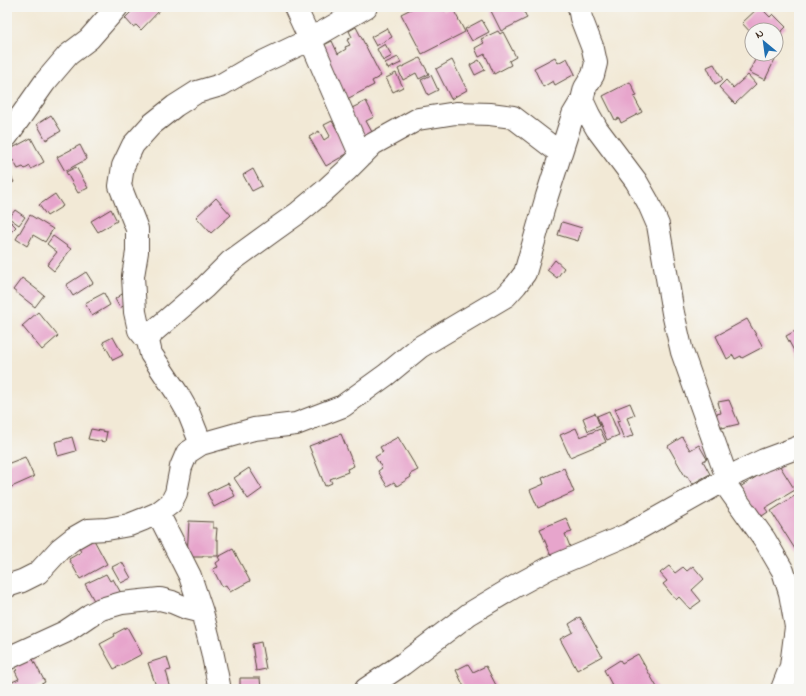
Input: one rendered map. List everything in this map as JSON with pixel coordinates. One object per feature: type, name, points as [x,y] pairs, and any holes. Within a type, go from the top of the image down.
[{"type":"street","points":[[7,136],[45,82],[68,55],[89,39],[117,7]]},
{"type":"street","points":[[295,7],[299,13],[361,156]]},
{"type":"street","points":[[201,444],[189,414],[151,354],[148,341],[139,330],[135,312],[133,276],[137,252],[137,229],[120,186],[123,166],[133,145],[151,125],[175,106],[197,92],[221,85],[250,68],[310,39],[366,7]]},
{"type":"street","points":[[7,586],[38,573],[60,549],[74,538],[88,530],[107,529],[129,524],[158,513],[171,503],[176,493],[181,467],[187,453],[201,444],[254,429],[296,424],[343,406],[386,375],[420,346],[506,296],[525,273],[560,153],[573,115],[582,100],[585,88],[593,76],[596,63],[593,49],[581,18],[579,7]]},
{"type":"street","points":[[582,100],[597,129],[636,182],[648,202],[658,225],[673,313],[682,352],[725,479],[765,540],[783,571],[790,593],[796,627],[791,666],[782,689]]},
{"type":"street","points":[[148,341],[153,332],[204,288],[230,262],[322,194],[373,144],[418,119],[456,114],[490,114],[513,117],[560,153]]},
{"type":"street","points":[[366,689],[403,664],[470,614],[514,587],[549,568],[627,535],[725,479],[764,460],[799,447]]},
{"type":"street","points":[[158,513],[190,576],[202,612],[212,651],[218,689]]},
{"type":"street","points":[[7,659],[65,632],[101,609],[122,603],[160,599],[202,612]]},
{"type":"building","points":[[130,7],[156,7],[160,10],[141,30],[136,25],[133,27],[125,18],[133,10]]},
{"type":"building","points":[[415,7],[442,7],[444,11],[452,7],[465,32],[422,54],[401,14]]},
{"type":"building","points":[[489,7],[522,7],[527,18],[501,31]]},
{"type":"building","points":[[759,7],[770,17],[773,14],[781,22],[744,22],[744,25],[742,23]]},
{"type":"building","points":[[482,20],[489,32],[472,41],[465,29]]},
{"type":"building","points":[[356,27],[381,76],[372,81],[374,85],[347,99],[320,47],[332,41],[338,54],[346,49],[345,47],[350,45],[347,40],[352,37],[349,31]]},
{"type":"building","points":[[387,28],[392,37],[376,46],[371,37]]},
{"type":"building","points":[[498,31],[500,34],[503,32],[516,57],[509,61],[511,65],[494,74],[485,54],[479,57],[475,48],[484,43],[481,39]]},
{"type":"building","points":[[385,44],[392,56],[383,61],[377,49]]},
{"type":"building","points":[[398,57],[401,63],[388,69],[385,63]]},
{"type":"building","points":[[555,57],[558,63],[567,58],[575,74],[555,85],[553,81],[543,87],[534,68]]},
{"type":"building","points":[[420,58],[429,74],[419,79],[416,73],[403,80],[398,69]]},
{"type":"building","points":[[452,60],[467,90],[451,99],[436,69]]},
{"type":"building","points":[[479,60],[485,70],[475,75],[470,65]]},
{"type":"building","points":[[754,62],[774,62],[765,80],[749,72]]},
{"type":"building","points":[[714,64],[723,80],[715,84],[707,67]]},
{"type":"building","points":[[396,73],[403,87],[393,92],[386,78]]},
{"type":"building","points":[[431,75],[438,90],[428,95],[421,80]]},
{"type":"building","points":[[748,75],[756,84],[735,104],[719,87],[726,80],[733,88]]},
{"type":"building","points":[[630,82],[637,96],[634,97],[642,112],[621,123],[619,118],[615,120],[603,96]]},
{"type":"building","points":[[366,101],[374,117],[366,121],[372,132],[362,138],[348,110]]},
{"type":"building","points":[[51,115],[61,131],[46,140],[37,124]]},
{"type":"building","points":[[332,121],[350,152],[326,166],[309,137],[319,131],[324,140],[330,136],[324,125]]},
{"type":"building","points":[[31,138],[44,162],[31,169],[30,166],[25,169],[23,167],[18,169],[13,160],[11,161],[7,151]]},
{"type":"building","points":[[80,145],[87,159],[65,171],[57,157]]},
{"type":"building","points":[[76,167],[88,188],[78,193],[66,172]]},
{"type":"building","points":[[7,169],[14,182],[7,186]]},
{"type":"building","points":[[253,169],[262,186],[252,191],[243,175]]},
{"type":"building","points":[[55,194],[63,206],[47,216],[39,205]]},
{"type":"building","points":[[216,198],[231,215],[211,233],[196,217]]},
{"type":"building","points":[[111,209],[117,221],[98,232],[91,221]]},
{"type":"building","points":[[15,210],[25,217],[19,225],[9,218]]},
{"type":"building","points":[[30,215],[53,229],[45,242],[33,235],[27,246],[16,239]]},
{"type":"building","points":[[10,221],[16,227],[7,236],[7,225]]},
{"type":"building","points":[[562,222],[582,228],[578,241],[558,235]]},
{"type":"building","points":[[53,236],[71,249],[54,271],[47,265],[57,252],[47,244]]},
{"type":"building","points":[[555,260],[564,268],[557,278],[547,270]]},
{"type":"building","points":[[86,272],[93,283],[73,296],[66,285]]},
{"type":"building","points":[[22,278],[44,295],[35,307],[13,290]]},
{"type":"building","points":[[104,293],[110,305],[92,316],[85,303]]},
{"type":"building","points":[[122,294],[128,303],[120,308],[115,299]]},
{"type":"building","points":[[38,312],[58,336],[42,350],[22,326]]},
{"type":"building","points":[[747,319],[763,347],[742,358],[741,356],[735,359],[733,355],[727,359],[716,336]]},
{"type":"building","points":[[799,329],[799,360],[786,336]]},
{"type":"building","points":[[113,337],[123,355],[113,360],[103,342]]},
{"type":"building","points":[[729,400],[739,424],[715,428],[712,415],[721,413],[718,402]]},
{"type":"building","points":[[630,403],[635,415],[627,418],[634,435],[624,439],[617,421],[620,420],[615,409]]},
{"type":"building","points":[[609,411],[619,435],[607,440],[597,416]]},
{"type":"building","points":[[595,413],[600,426],[588,431],[583,418]]},
{"type":"building","points":[[576,428],[580,437],[600,429],[606,442],[570,457],[560,435]]},
{"type":"building","points":[[91,429],[107,432],[105,442],[88,439]]},
{"type":"building","points":[[341,434],[354,466],[347,469],[348,472],[330,479],[332,483],[325,486],[309,446]]},
{"type":"building","points":[[72,437],[76,451],[58,456],[55,442]]},
{"type":"building","points":[[398,437],[418,470],[410,474],[411,477],[397,486],[394,482],[387,486],[378,471],[382,468],[375,457],[383,452],[380,447]]},
{"type":"building","points":[[682,437],[690,450],[699,445],[707,459],[703,461],[710,474],[692,484],[687,476],[685,476],[668,446]]},
{"type":"building","points":[[25,457],[34,477],[7,489],[7,464]]},
{"type":"building","points":[[778,463],[795,490],[765,508],[768,512],[759,518],[740,487]]},
{"type":"building","points":[[249,468],[262,489],[248,499],[234,478]]},
{"type":"building","points":[[564,468],[574,492],[538,508],[530,490],[544,484],[542,478]]},
{"type":"building","points":[[228,483],[235,496],[214,507],[207,493]]},
{"type":"building","points":[[799,493],[799,546],[795,549],[771,511]]},
{"type":"building","points":[[566,518],[572,532],[565,534],[571,549],[552,558],[540,529]]},
{"type":"building","points":[[189,521],[213,522],[213,528],[217,528],[216,540],[218,540],[218,556],[187,557]]},
{"type":"building","points":[[94,540],[107,564],[80,579],[69,559],[81,552],[79,548]]},
{"type":"building","points":[[233,549],[250,581],[230,592],[226,585],[222,587],[213,569],[218,567],[216,563],[220,560],[218,557]]},
{"type":"building","points":[[122,562],[131,578],[121,583],[112,567]]},
{"type":"building","points":[[669,566],[675,573],[683,567],[687,571],[693,566],[704,579],[692,590],[701,601],[690,609],[679,597],[676,600],[663,584],[667,581],[660,573]]},
{"type":"building","points":[[106,574],[110,581],[113,579],[121,593],[98,608],[85,584]]},
{"type":"building","points":[[580,617],[602,656],[577,670],[560,639],[573,632],[569,624]]},
{"type":"building","points":[[127,627],[142,654],[114,669],[100,644],[115,636],[114,634]]},
{"type":"building","points":[[261,642],[266,669],[256,671],[252,644]]},
{"type":"building","points":[[30,654],[45,682],[33,689],[15,689],[12,682],[19,679],[15,671],[17,670],[14,663]]},
{"type":"building","points":[[638,654],[658,689],[608,689],[607,688],[612,685],[604,670],[620,660],[622,663]]},
{"type":"building","points":[[167,657],[171,670],[166,671],[171,689],[157,689],[148,663]]},
{"type":"building","points":[[468,664],[473,672],[486,666],[498,689],[465,689],[456,670]]},
{"type":"building","points":[[240,678],[260,678],[261,689],[240,689]]}]
